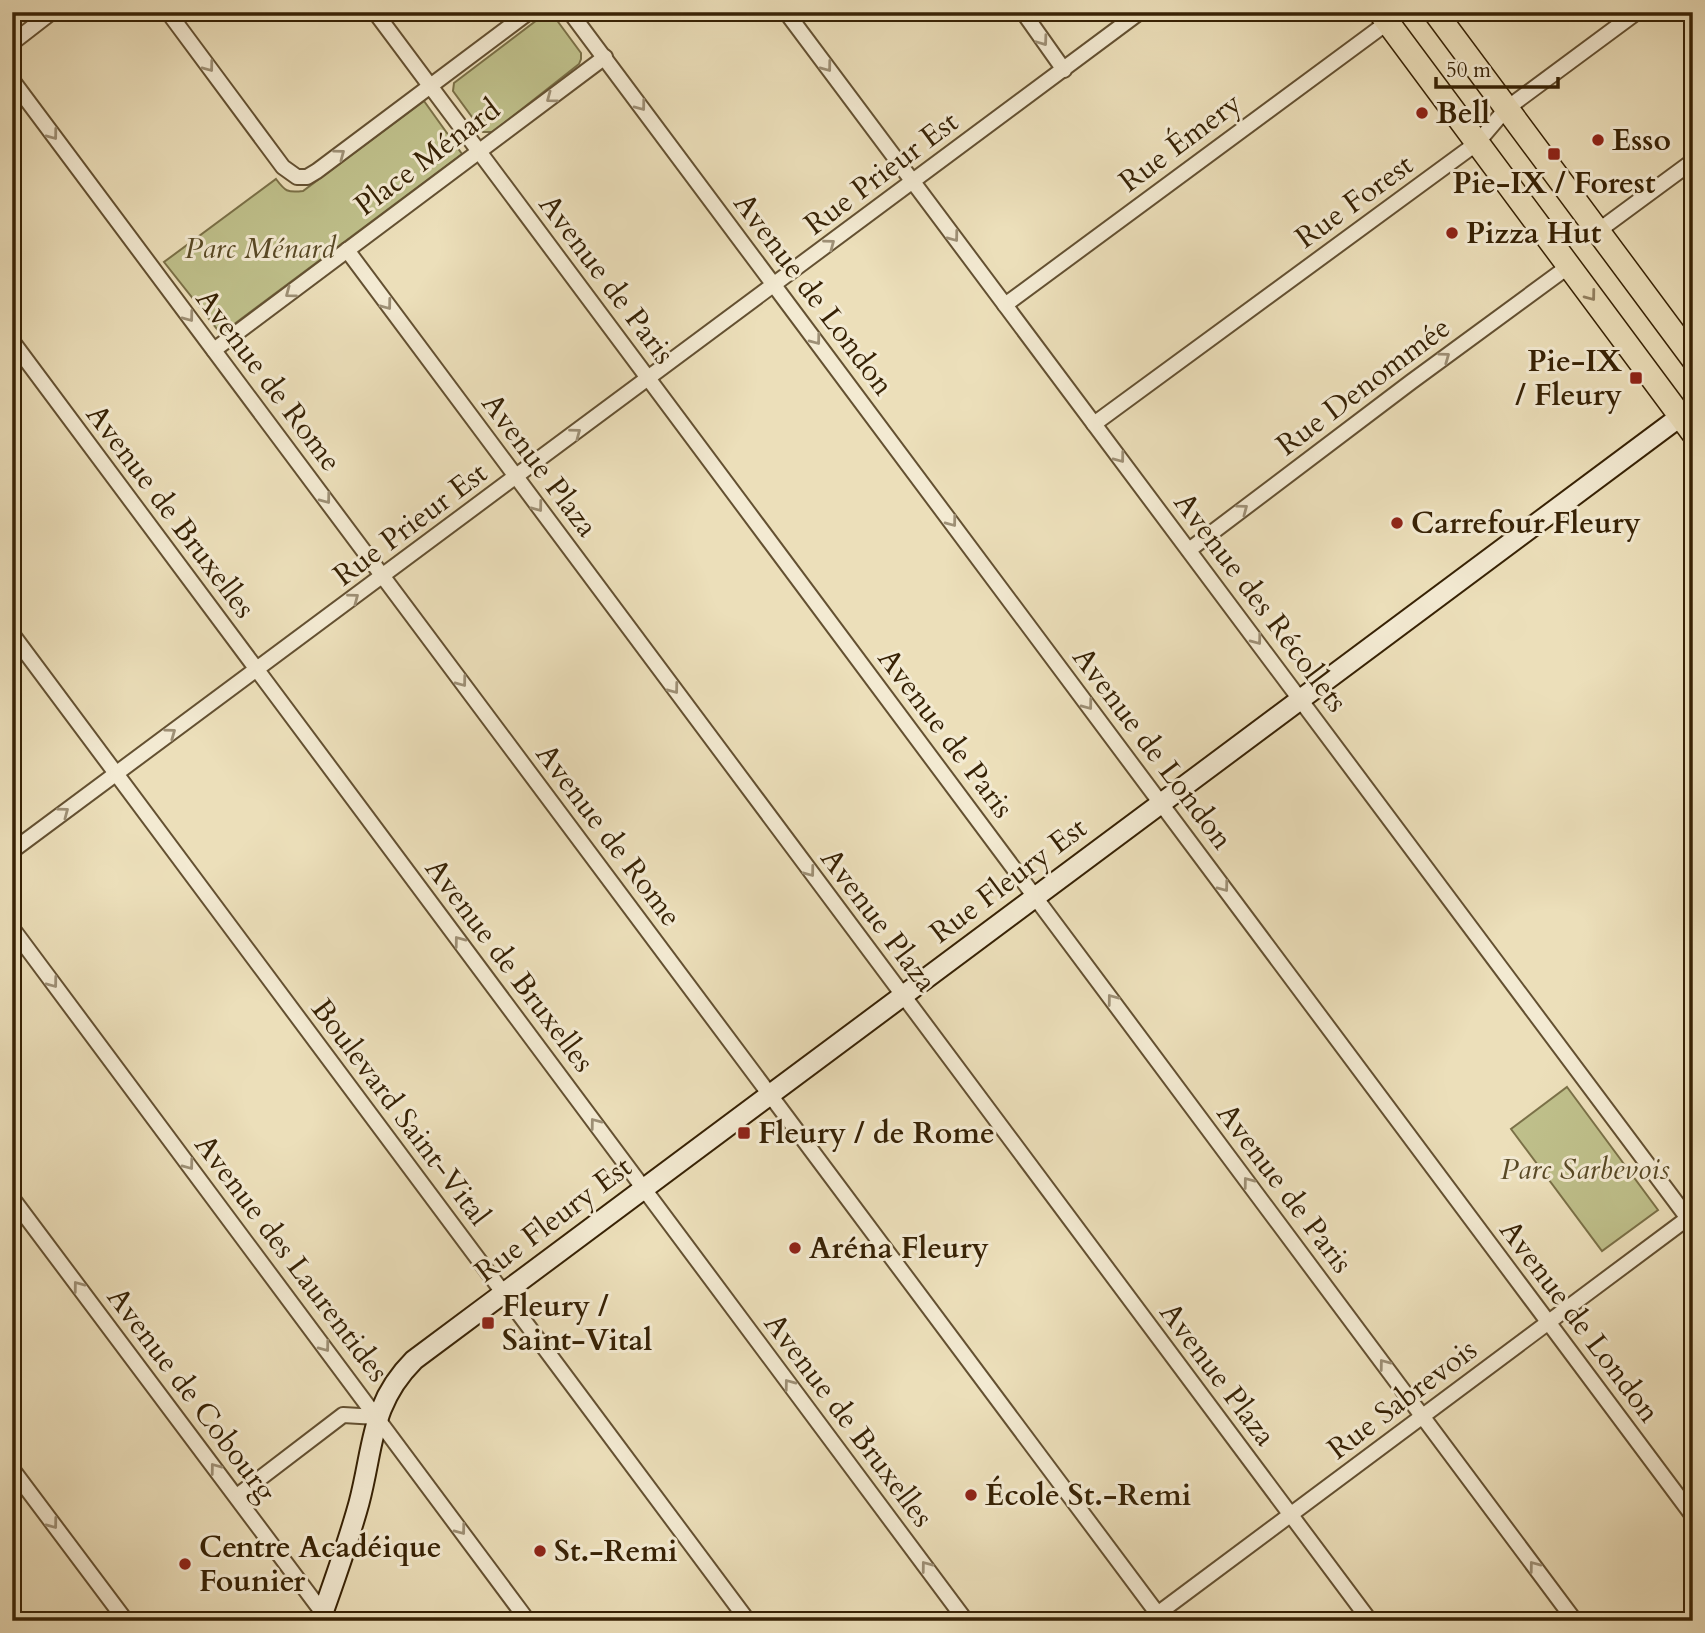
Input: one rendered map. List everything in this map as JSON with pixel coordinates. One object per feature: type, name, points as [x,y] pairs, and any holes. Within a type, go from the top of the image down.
[{"type":"main road","points":[[1435,12],[1693,359]]},
{"type":"main road","points":[[1384,17],[1569,266],[1689,419]]},
{"type":"street","points":[[12,43],[52,12]]},
{"type":"street","name":"Place Ménard","points":[[168,12],[283,167],[297,177],[307,177],[317,171],[529,12]]},
{"type":"street","name":"Avenue de Paris","points":[[375,12],[1575,1621]]},
{"type":"street","name":"Avenue de London","points":[[570,12],[1693,1516]]},
{"type":"street","name":"Avenue des Récollets","points":[[786,12],[1690,1221]]},
{"type":"street","points":[[1023,12],[1064,70]]},
{"type":"street","name":"Rue Prieur Est","points":[[12,851],[1140,12]]},
{"type":"street","name":"Rue Forest","points":[[1094,424],[1477,143],[1506,108],[1637,12]]},
{"type":"street","name":"Rue Émery","points":[[1005,305],[1384,17]]},
{"type":"street","name":"Place Ménard","points":[[214,350],[605,57]]},
{"type":"street","name":"Avenue de Rome","points":[[12,80],[770,1094],[1156,1618]]},
{"type":"street","points":[[1598,231],[1693,161]]},
{"type":"street","name":"Avenue Plaza","points":[[346,250],[1370,1621]]},
{"type":"street","name":"Rue Denommée","points":[[1189,550],[1569,266]]},
{"type":"street","name":"Avenue de Bruxelles","points":[[12,341],[967,1621]]},
{"type":"street","name":"Rue Fleury Est","points":[[324,1618],[357,1510],[377,1417],[394,1381],[409,1365],[1301,699],[1689,419]]},
{"type":"street","name":"Boulevard Saint-Vital","points":[[12,634],[748,1621]]},
{"type":"street","name":"Avenue des Laurentides","points":[[12,928],[528,1621]]},
{"type":"street","name":"Avenue de Cobourg","points":[[12,1198],[237,1496],[324,1618]]},
{"type":"street","name":"Rue Sabrevois","points":[[1156,1618],[1548,1321],[1690,1221]]},
{"type":"street","points":[[237,1496],[343,1415],[377,1417]]},
{"type":"street","points":[[12,1469],[126,1621]]},
{"type":"green space","points":[[553,15],[581,53],[579,64],[493,132],[483,132],[453,91],[454,83],[541,17]]},
{"type":"green space","name":"Parc Ménard","points":[[424,101],[462,154],[221,334],[164,262],[276,179],[287,190],[303,191]]},
{"type":"green space","name":"Parc Sarbevois","points":[[1567,1087],[1658,1210],[1602,1251],[1511,1129]]},
{"type":"place","name":"Bell","points":[[1422,113]]},
{"type":"place","name":"Esso","points":[[1598,140]]},
{"type":"place","name":"Pie-IX / Forest","points":[[1554,154]]},
{"type":"place","name":"Pizza Hut","points":[[1452,233]]},
{"type":"place","name":"Pie-IX / Fleury","points":[[1636,378]]},
{"type":"place","name":"Carrefour Fleury","points":[[1397,523]]},
{"type":"place","name":"Fleury / de Rome","points":[[744,1133]]},
{"type":"place","name":"Aréna Fleury","points":[[795,1248]]},
{"type":"place","name":"Fleury / Saint-Vital","points":[[488,1323]]},
{"type":"place","name":"École St.-Remi","points":[[971,1495]]},
{"type":"place","name":"St.-Remi","points":[[540,1551]]},
{"type":"place","name":"Centre Acadéique Founier","points":[[185,1564]]}]
